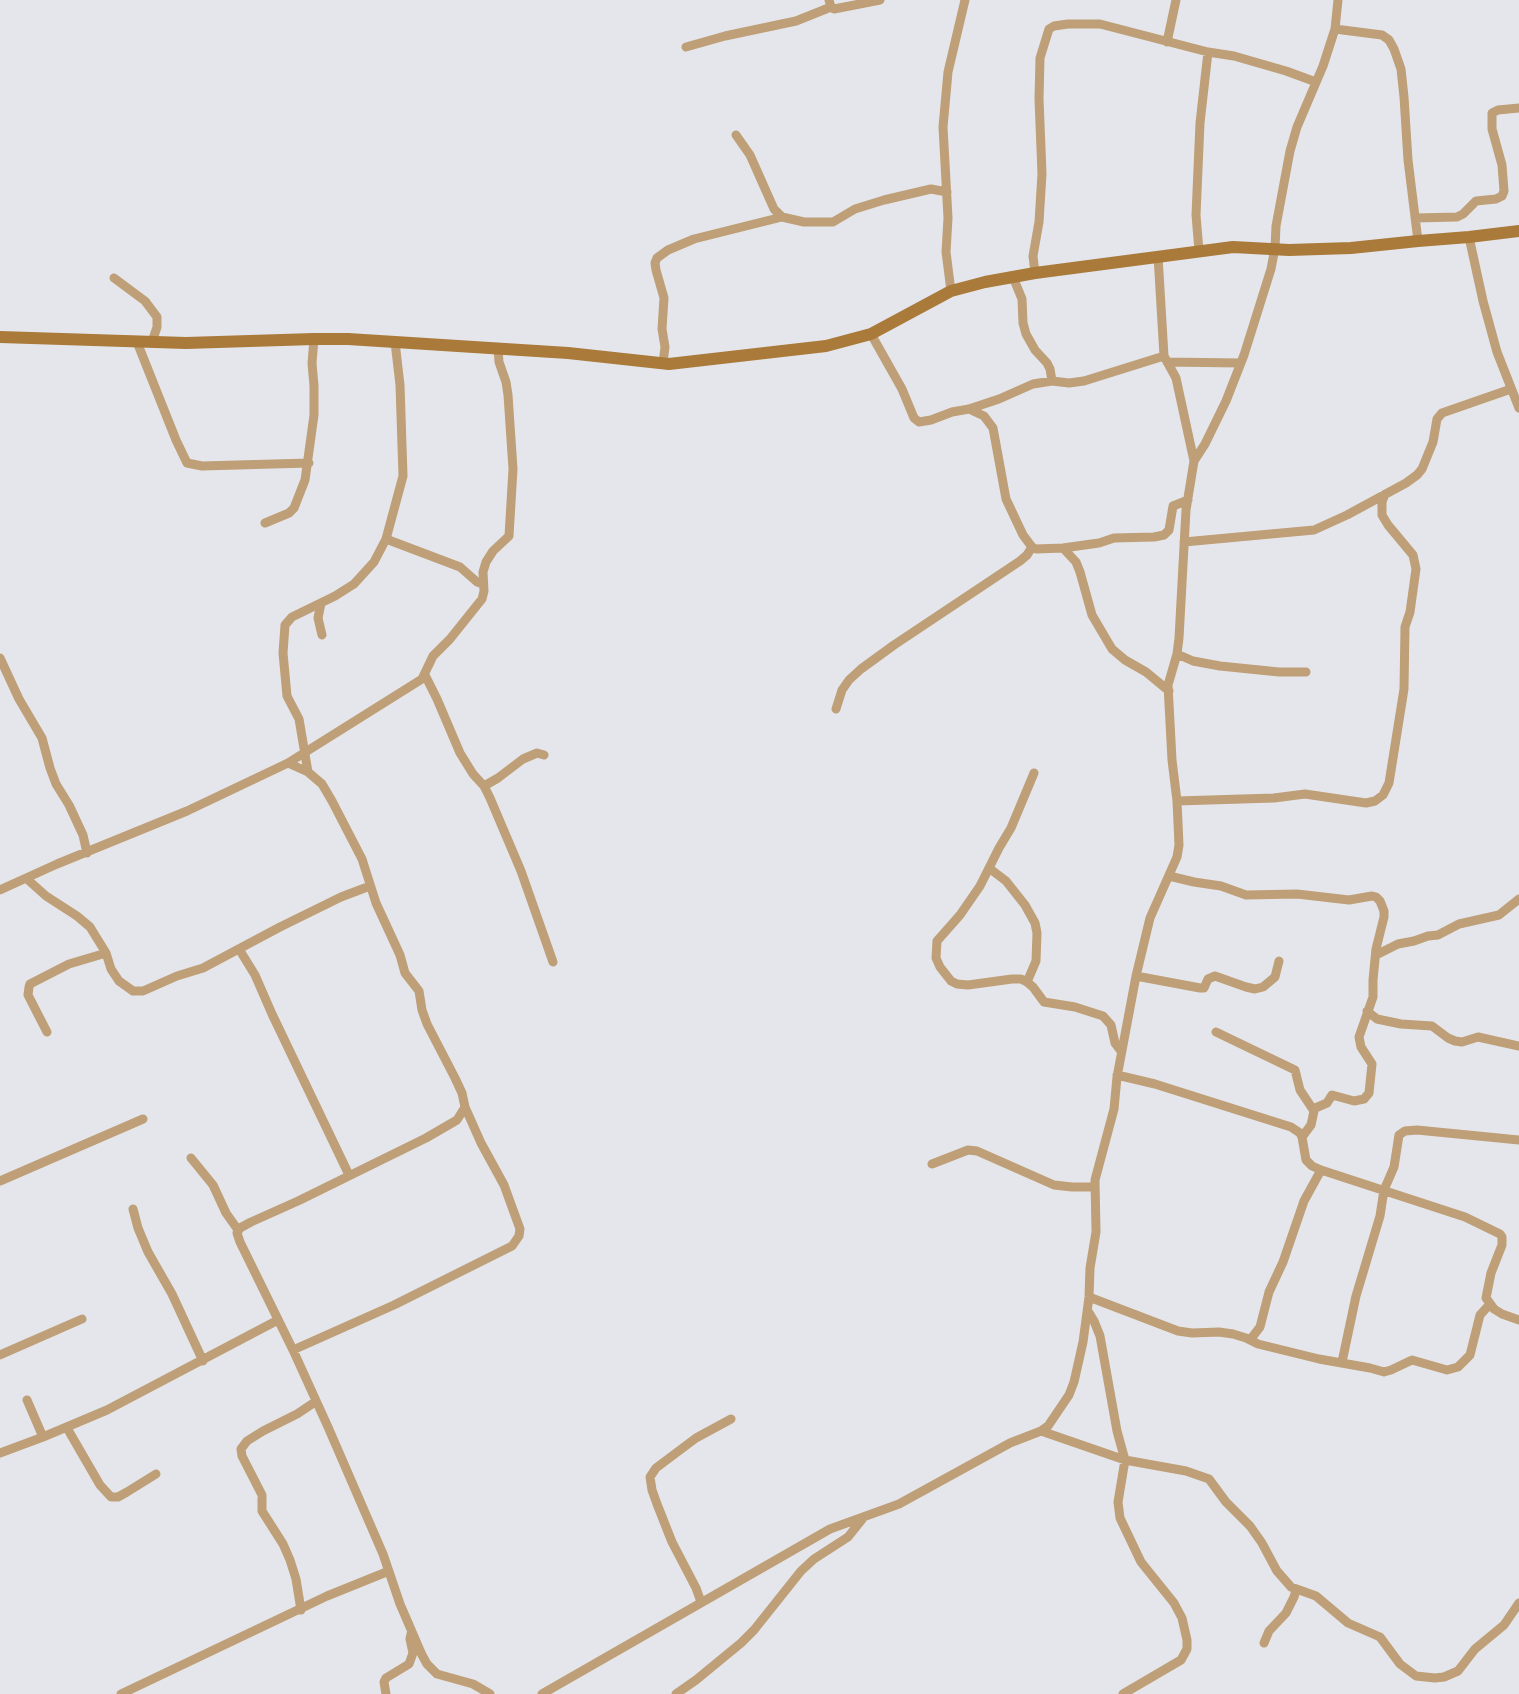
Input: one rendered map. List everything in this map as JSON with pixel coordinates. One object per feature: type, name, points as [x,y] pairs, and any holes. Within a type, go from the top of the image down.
[{"type":"main road","points":[[0,337],[216,343],[314,339],[568,353],[663,363],[688,362],[826,346],[871,334],[951,291],[1035,273],[1233,247],[1332,249],[1519,231]]},
{"type":"street","points":[[686,47],[796,21],[830,4],[834,9],[880,0]]},
{"type":"street","points":[[951,291],[946,251],[944,102],[948,72],[965,0]]},
{"type":"street","points":[[1167,42],[1176,0]]},
{"type":"street","points":[[1194,461],[1216,422],[1241,363],[1271,269],[1290,151],[1335,29],[1338,0]]},
{"type":"street","points":[[1035,273],[1033,256],[1039,222],[1042,174],[1039,99],[1041,58],[1049,29],[1068,23],[1100,24],[1208,52],[1234,56],[1316,82]]},
{"type":"street","points":[[1335,29],[1382,35],[1394,49],[1401,69],[1418,241]]},
{"type":"street","points":[[1199,251],[1196,215],[1200,122],[1208,52]]},
{"type":"street","points":[[1415,218],[1457,217],[1476,201],[1502,196],[1502,165],[1492,129],[1492,113],[1519,108]]},
{"type":"street","points":[[736,135],[750,155],[774,209],[782,217]]},
{"type":"street","points":[[663,363],[665,347],[662,318],[665,306],[655,263],[657,258],[668,250],[694,239],[782,217],[804,222],[833,222],[855,209],[884,200],[931,189],[947,191]]},
{"type":"street","points":[[1469,237],[1497,352],[1519,408]]},
{"type":"street","points":[[542,1694],[830,1529],[899,1504],[1010,1443],[1041,1432],[1053,1420],[1073,1387],[1086,1327],[1090,1268],[1096,1231],[1097,1169],[1114,1109],[1121,1051],[1150,918],[1170,876],[1179,845],[1168,685],[1177,654],[1184,542],[1194,461],[1176,377],[1165,359],[1158,256]]},
{"type":"street","points":[[1013,277],[1022,299],[1026,334],[1050,369],[1052,381]]},
{"type":"street","points":[[114,278],[145,301],[157,317],[152,342]]},
{"type":"street","points":[[871,334],[902,389],[914,418],[919,422],[969,409],[1020,389],[1052,381],[1084,381],[1165,359],[1241,363]]},
{"type":"street","points":[[265,523],[289,513],[294,508],[305,480],[314,415],[314,339]]},
{"type":"street","points":[[137,342],[187,463],[202,466],[309,463]]},
{"type":"street","points":[[308,772],[299,719],[287,696],[283,639],[285,625],[289,620],[347,589],[359,579],[374,562],[386,539],[403,476],[400,385],[395,342]]},
{"type":"street","points":[[0,890],[187,811],[288,763],[425,675],[433,656],[482,599],[486,562],[509,536],[513,469],[508,395],[498,349]]},
{"type":"street","points":[[1184,542],[1314,530],[1347,515],[1406,483],[1422,469],[1440,415],[1447,410],[1511,389]]},
{"type":"street","points":[[969,409],[984,416],[993,428],[1006,499],[1028,544],[1036,549],[1099,543],[1114,538],[1164,535],[1169,530],[1173,506],[1188,500]]},
{"type":"street","points":[[1177,801],[1274,798],[1305,794],[1366,803],[1383,795],[1389,783],[1404,689],[1405,627],[1410,612],[1416,569],[1409,548],[1382,515],[1385,494]]},
{"type":"street","points":[[386,539],[460,567],[483,584]]},
{"type":"street","points":[[836,709],[842,690],[862,669],[1020,561],[1032,547]]},
{"type":"street","points":[[1063,548],[1076,562],[1092,615],[1112,649],[1169,691]]},
{"type":"street","points":[[321,603],[319,624],[322,635]]},
{"type":"street","points":[[1177,654],[1194,661],[1220,666],[1306,672]]},
{"type":"street","points":[[0,657],[19,699],[42,738],[50,768],[83,835],[87,853]]},
{"type":"street","points":[[425,675],[460,753],[484,786],[521,871],[553,962]]},
{"type":"street","points":[[484,786],[523,759],[537,753],[544,755]]},
{"type":"street","points":[[288,763],[308,772],[322,785],[362,859],[405,973],[419,991],[427,1024],[462,1093],[465,1107],[481,1143],[504,1185],[520,1229],[512,1246],[471,1268],[293,1350]]},
{"type":"street","points":[[1034,773],[1011,828],[969,904],[937,942],[936,958],[951,981],[957,984],[1021,979],[1027,982],[1044,1002],[1075,1007],[1102,1016],[1111,1025],[1115,1043],[1121,1051]]},
{"type":"street","points":[[989,868],[1006,881],[1035,923],[1036,961],[1027,982]]},
{"type":"street","points":[[1170,876],[1221,886],[1245,895],[1277,893],[1349,900],[1371,896],[1380,901],[1384,911],[1376,955],[1373,997],[1359,1037],[1359,1043],[1372,1064],[1368,1095],[1364,1099],[1354,1101],[1334,1094],[1327,1103],[1313,1109]]},
{"type":"street","points":[[27,879],[90,927],[119,981],[133,991],[196,971],[292,920],[370,886]]},
{"type":"street","points":[[1376,955],[1398,944],[1440,935],[1459,923],[1499,915],[1519,899]]},
{"type":"street","points":[[239,949],[255,975],[349,1175]]},
{"type":"street","points":[[47,1032],[28,995],[30,984],[69,964],[106,953]]},
{"type":"street","points":[[1136,976],[1200,988],[1204,988],[1208,979],[1215,976],[1255,989],[1263,987],[1275,977],[1279,961]]},
{"type":"street","points":[[1367,1011],[1377,1019],[1432,1026],[1455,1041],[1462,1042],[1478,1037],[1519,1046]]},
{"type":"street","points":[[1216,1032],[1297,1072],[1300,1090],[1313,1109],[1311,1125],[1303,1137]]},
{"type":"street","points":[[1117,1075],[1156,1084],[1291,1128],[1303,1137],[1308,1162],[1321,1170],[1465,1217],[1500,1234],[1502,1245],[1486,1298],[1502,1314],[1519,1320]]},
{"type":"street","points":[[238,1230],[426,1138],[457,1120],[465,1107]]},
{"type":"street","points":[[0,1181],[143,1119]]},
{"type":"street","points":[[1342,1362],[1353,1307],[1380,1216],[1384,1190],[1394,1167],[1399,1135],[1405,1131],[1417,1130],[1519,1140]]},
{"type":"street","points":[[932,1164],[968,1150],[976,1151],[1054,1185],[1095,1187]]},
{"type":"street","points":[[191,1158],[213,1185],[226,1213],[238,1230],[240,1242],[334,1440],[422,1655],[440,1676],[473,1684],[490,1694]]},
{"type":"street","points":[[1250,1340],[1260,1327],[1269,1292],[1283,1262],[1301,1210],[1321,1170]]},
{"type":"street","points":[[133,1209],[148,1252],[172,1294],[203,1361]]},
{"type":"street","points":[[1089,1297],[1178,1331],[1233,1334],[1258,1344],[1309,1357],[1384,1372],[1412,1360],[1447,1370],[1455,1369],[1470,1354],[1480,1315],[1490,1304]]},
{"type":"street","points":[[1087,1310],[1100,1336],[1117,1431],[1125,1460],[1118,1502],[1120,1518],[1141,1562],[1174,1603],[1184,1626],[1187,1648],[1181,1660],[1124,1694]]},
{"type":"street","points":[[0,1356],[82,1319]]},
{"type":"street","points":[[0,1453],[107,1410],[278,1321]]},
{"type":"street","points":[[27,1399],[43,1437]]},
{"type":"street","points":[[301,1610],[290,1560],[283,1544],[264,1516],[262,1495],[241,1449],[247,1441],[262,1431],[315,1402]]},
{"type":"street","points":[[701,1602],[672,1542],[652,1490],[650,1477],[656,1468],[696,1438],[731,1419]]},
{"type":"street","points":[[67,1428],[96,1478],[111,1497],[118,1497],[156,1474]]},
{"type":"street","points":[[1041,1432],[1125,1460],[1186,1471],[1209,1479],[1226,1502],[1250,1526],[1277,1572],[1291,1587],[1315,1596],[1355,1628],[1380,1637],[1400,1664],[1416,1676],[1444,1676],[1458,1671],[1475,1649],[1504,1625],[1519,1603]]},
{"type":"street","points":[[676,1694],[749,1636],[801,1571],[848,1536],[864,1516]]},
{"type":"street","points":[[121,1694],[327,1596],[389,1570]]},
{"type":"street","points":[[1264,1643],[1269,1631],[1286,1613],[1296,1590]]},
{"type":"street","points":[[386,1694],[386,1678],[409,1664],[412,1632]]}]
